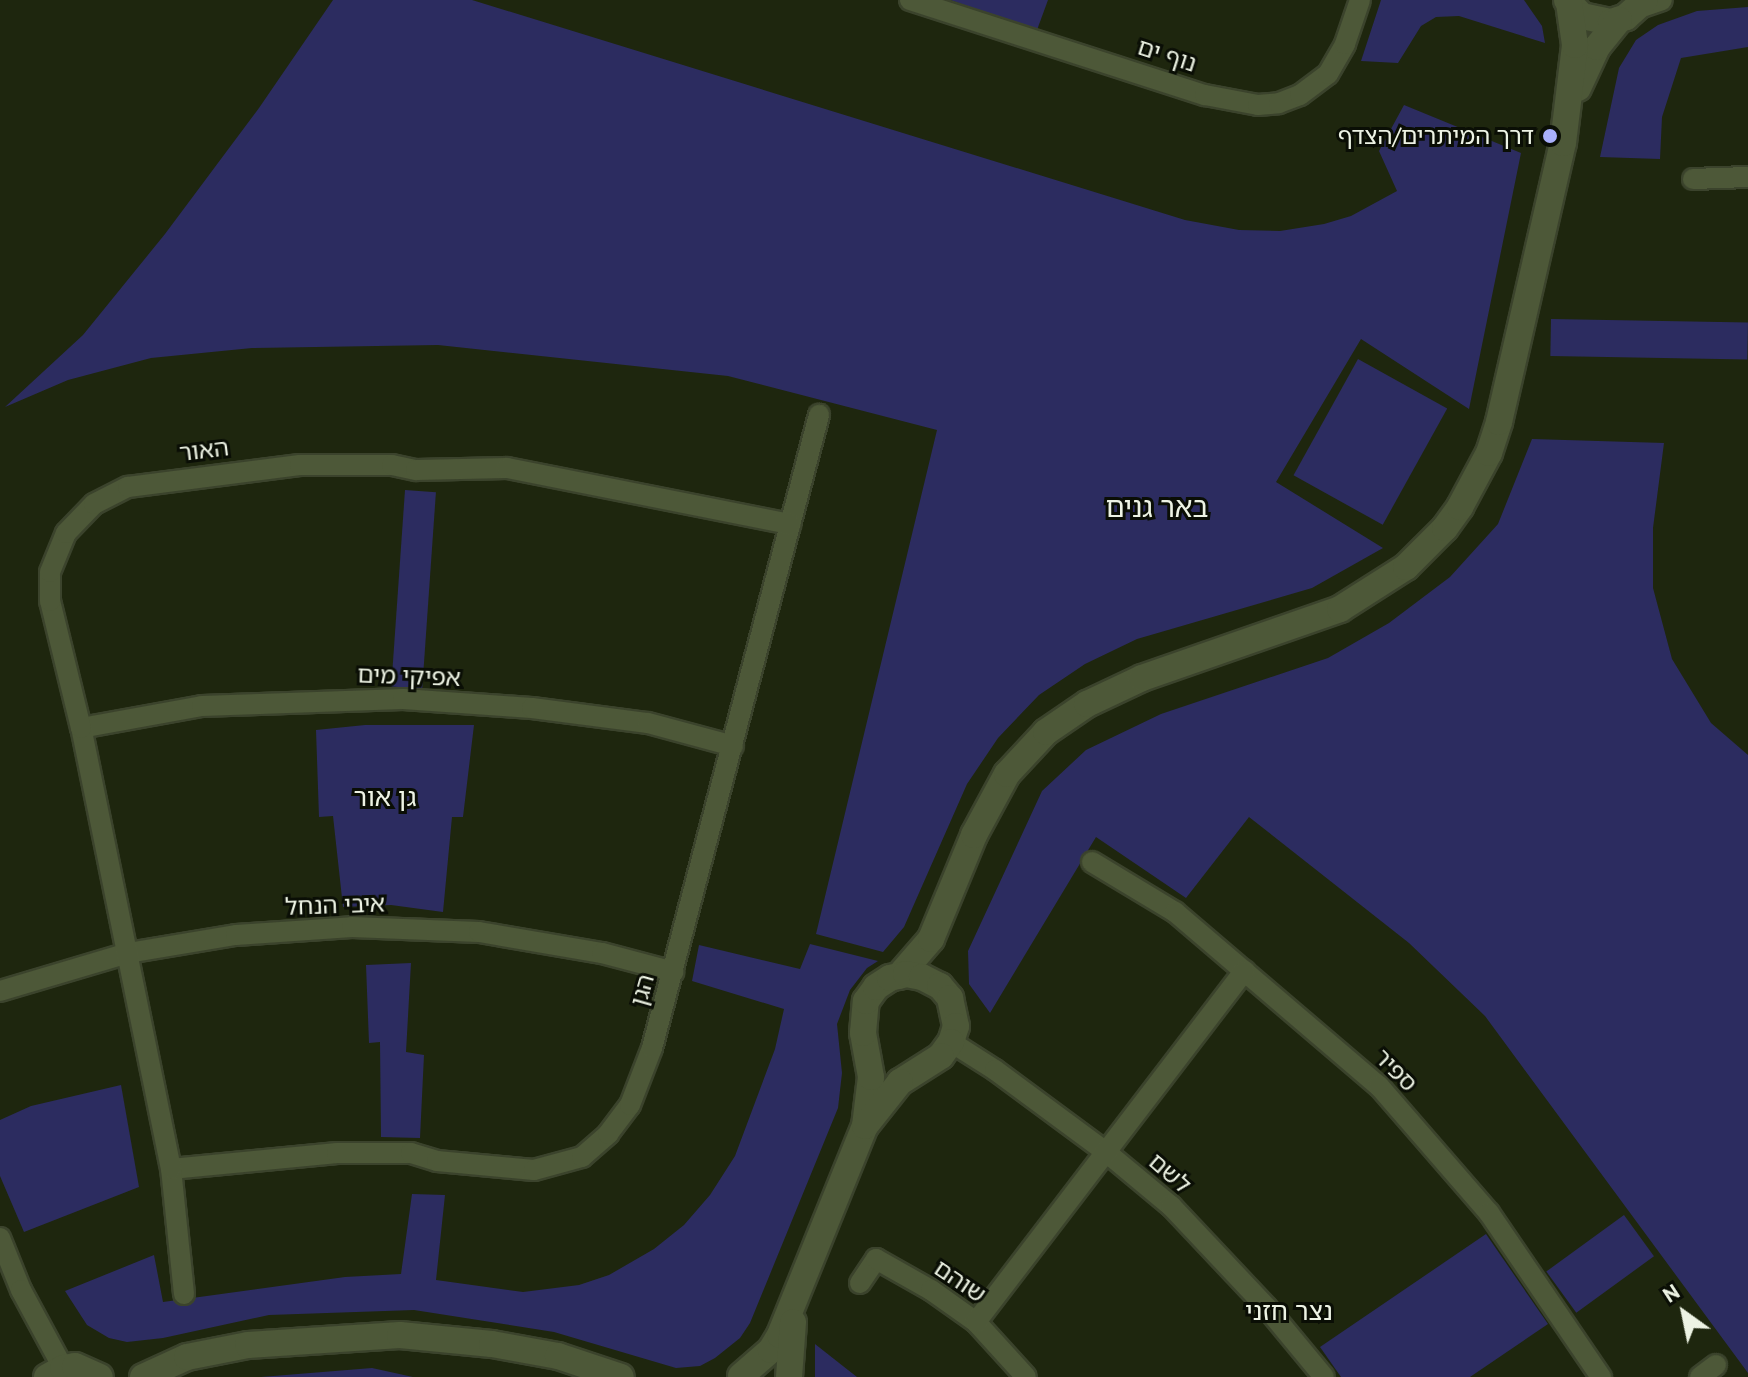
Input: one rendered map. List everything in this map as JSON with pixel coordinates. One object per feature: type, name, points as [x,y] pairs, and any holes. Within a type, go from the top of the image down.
[{"type":"street","name":"נוף ים","points":[[910,0],[1205,95],[1258,105],[1279,103],[1300,95],[1328,74],[1345,44],[1360,0]]},
{"type":"street","points":[[1568,1],[1582,16],[1595,21],[1641,7]]},
{"type":"street","points":[[741,1376],[771,1350],[796,1298],[865,1126],[871,1077],[863,1033],[866,1001],[876,987],[899,976],[916,959],[941,920],[988,806],[1007,774],[1046,732],[1087,704],[1142,678],[1340,609],[1387,581],[1445,528],[1474,483],[1499,422],[1566,124],[1575,45],[1568,1]]},
{"type":"street","points":[[1566,124],[1597,47],[1641,7]]},
{"type":"street","points":[[1693,179],[1748,177]]},
{"type":"street","name":"הגן","points":[[171,1169],[337,1153],[411,1153],[437,1161],[534,1170],[582,1157],[608,1134],[630,1105],[652,1048],[819,415]]},
{"type":"street","name":"האור","points":[[128,953],[81,728],[50,601],[50,572],[66,533],[94,504],[128,487],[300,465],[392,465],[416,470],[507,468],[791,524]]},
{"type":"street","name":"אפיקי מים","points":[[81,728],[202,706],[403,699],[532,708],[648,723],[733,746]]},
{"type":"street","name":"ספיר","points":[[1092,862],[1175,912],[1379,1086],[1489,1213],[1601,1377]]},
{"type":"street","points":[[865,1126],[900,1082],[941,1056],[951,1042],[956,1026],[942,967],[941,920]]},
{"type":"street","name":"איבי הנחל","points":[[0,991],[128,953],[236,935],[352,927],[479,932],[602,953],[674,972]]},
{"type":"street","points":[[128,953],[171,1169],[184,1294]]},
{"type":"street","points":[[976,1322],[1244,971]]},
{"type":"street","points":[[899,976],[922,977],[940,986],[950,998]]},
{"type":"street","points":[[863,1033],[869,1048],[881,1060],[896,1067],[921,1067]]},
{"type":"street","name":"לשם","points":[[951,1042],[995,1070],[1106,1152],[1171,1206],[1267,1308],[1324,1377]]},
{"type":"street","points":[[0,1238],[55,1372],[82,1368],[100,1377]]},
{"type":"street","name":"שוהם","points":[[860,1283],[876,1259],[931,1290],[976,1322],[1026,1377]]},
{"type":"street","points":[[789,1377],[796,1298]]},
{"type":"street","points":[[143,1377],[187,1357],[248,1345],[400,1335],[532,1351],[621,1377]]},
{"type":"street","points":[[733,1377],[749,1377]]},
{"type":"shaded area","points":[[333,0],[472,0],[1185,220],[1239,230],[1280,231],[1324,224],[1351,216],[1397,191],[1379,151],[1404,105],[1521,153],[1469,409],[1361,339],[1276,482],[1383,548],[1312,588],[1137,639],[1085,664],[1039,695],[998,738],[967,784],[904,927],[883,952],[816,934],[937,430],[728,376],[438,345],[252,348],[151,358],[68,380],[5,407],[83,335],[165,234],[259,108]]},
{"type":"shaded area","points":[[950,0],[1048,0],[1037,30]]},
{"type":"shaded area","points":[[1381,0],[1524,0],[1542,26],[1545,43],[1459,16],[1436,17],[1421,26],[1398,63],[1361,61]]},
{"type":"shaded area","points":[[1748,7],[1748,47],[1681,58],[1662,117],[1660,159],[1600,157],[1619,68],[1636,40],[1658,25],[1697,11]]},
{"type":"shaded area","points":[[1551,319],[1748,322],[1747,359],[1550,356]]},
{"type":"shaded area","points":[[1358,359],[1447,408],[1383,525],[1294,475]]},
{"type":"shaded area","points":[[1532,439],[1664,443],[1653,528],[1653,588],[1672,659],[1711,723],[1748,755],[1748,1373],[1485,1016],[1409,943],[1249,817],[1186,898],[1096,837],[990,1013],[969,984],[968,951],[1042,791],[1086,750],[1161,714],[1328,658],[1389,623],[1450,577],[1498,524]]},
{"type":"shaded area","points":[[405,490],[436,492],[422,689],[391,687]]},
{"type":"shaded area","points":[[365,725],[474,725],[463,817],[452,817],[443,912],[391,905],[343,907],[333,816],[319,817],[316,730]]},
{"type":"shaded area","points":[[810,944],[878,961],[867,968],[850,990],[837,1024],[842,1073],[838,1108],[750,1323],[740,1338],[700,1366],[676,1368],[554,1332],[414,1310],[269,1315],[163,1338],[127,1342],[109,1338],[87,1325],[65,1291],[154,1255],[163,1302],[345,1277],[401,1274],[412,1194],[445,1195],[436,1280],[523,1292],[579,1285],[609,1275],[654,1249],[684,1225],[710,1195],[735,1156],[775,1049],[784,1009],[692,981],[699,945],[800,969]]},
{"type":"shaded area","points":[[411,963],[406,1052],[424,1055],[420,1138],[381,1137],[380,1042],[369,1043],[366,965]]},
{"type":"shaded area","points":[[121,1085],[139,1187],[24,1232],[0,1176],[0,1120],[31,1106]]},
{"type":"shaded area","points":[[1624,1215],[1654,1256],[1576,1313],[1546,1271]]},
{"type":"shaded area","points":[[1486,1234],[1548,1324],[1470,1377],[1341,1377],[1320,1347]]},
{"type":"shaded area","points":[[815,1344],[848,1370],[857,1377],[815,1377]]},
{"type":"shaded area","points":[[372,1368],[413,1377],[261,1377]]},
{"type":"place","name":"דרך המיתרים/הצדף","points":[[1550,136]]},
{"type":"district","name":"באר גנים","points":[[1157,507]]},
{"type":"district","name":"גן אור","points":[[385,797]]},
{"type":"district","name":"נצר חזני","points":[[1289,1311]]}]
